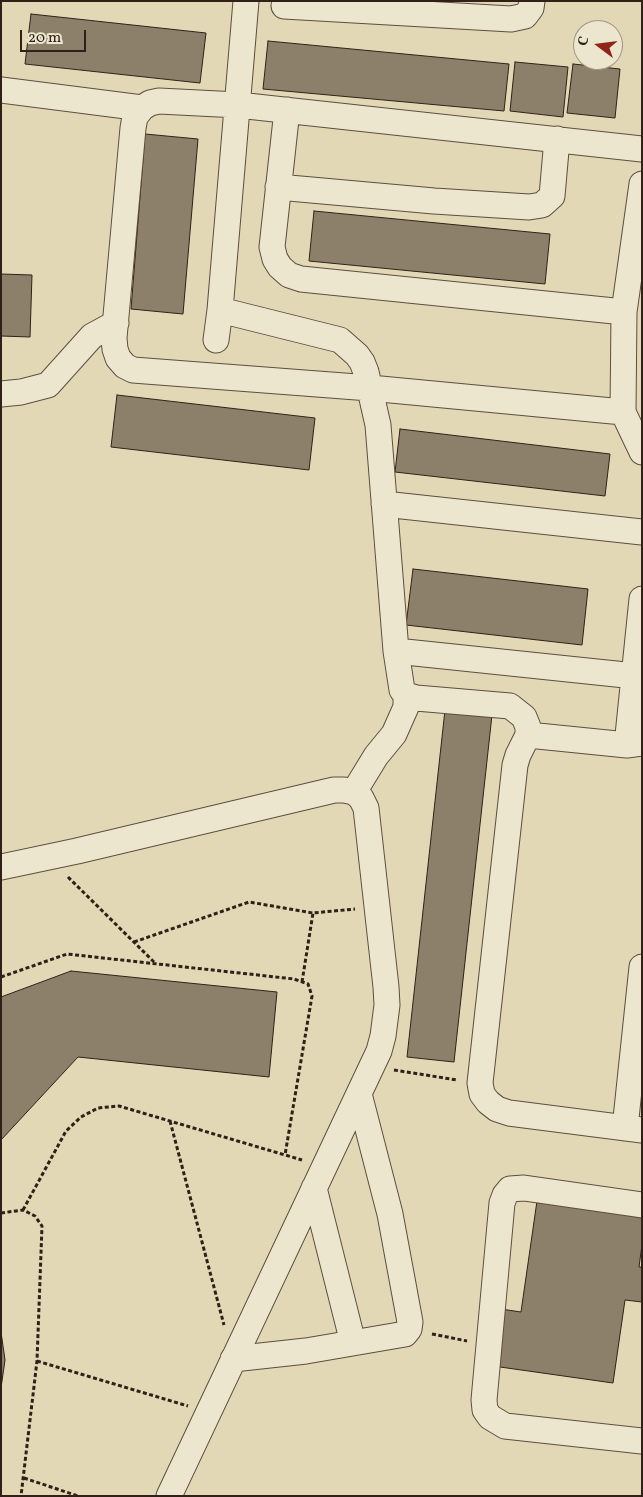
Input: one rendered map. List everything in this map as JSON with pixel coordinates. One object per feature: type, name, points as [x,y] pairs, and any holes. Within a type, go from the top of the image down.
[{"type":"lane","points":[[216,340],[246,1]]},
{"type":"lane","points":[[284,6],[511,19],[525,16],[531,8],[532,1]]},
{"type":"lane","points":[[1,90],[142,108]]},
{"type":"lane","points":[[623,412],[370,388],[133,370],[125,366],[118,358],[114,349],[133,128],[135,117],[142,108],[150,103],[159,100],[238,105],[642,149]]},
{"type":"lane","points":[[287,110],[272,247],[275,259],[280,267],[289,275],[301,279],[624,312]]},
{"type":"lane","points":[[278,187],[434,201],[529,207],[542,205],[552,196],[557,140]]},
{"type":"lane","points":[[642,184],[624,312],[623,412],[642,452]]},
{"type":"lane","points":[[220,310],[340,340],[350,347],[362,362],[378,425],[396,650],[402,690],[406,695],[416,698],[510,706],[524,717],[528,727],[528,735],[515,765],[480,1083],[482,1094],[488,1102],[497,1109],[509,1113],[634,1129],[642,967]]},
{"type":"lane","points":[[1,394],[21,392],[48,385],[92,336],[116,323]]},
{"type":"lane","points":[[384,504],[642,532]]},
{"type":"lane","points":[[528,735],[634,744],[635,676],[642,599]]},
{"type":"lane","points":[[396,650],[635,676]]},
{"type":"lane","points":[[354,792],[376,756],[394,734],[406,707],[406,695]]},
{"type":"lane","points":[[2,871],[48,857],[334,790],[354,792],[361,798],[366,808],[378,906],[387,1005],[379,1052],[169,1496]]},
{"type":"lane","points":[[233,1359],[306,1352],[405,1334],[409,1329],[410,1322],[390,1214],[359,1094]]},
{"type":"lane","points":[[319,1177],[353,1343]]},
{"type":"lane","points":[[642,1205],[524,1188],[510,1189],[505,1195],[502,1203],[484,1400],[485,1410],[490,1418],[505,1426],[642,1441]]},
{"type":"path","points":[[48,857],[155,962]]},
{"type":"path","points":[[134,942],[249,902],[313,913],[378,906]]},
{"type":"path","points":[[302,982],[313,913]]},
{"type":"path","points":[[1,976],[67,954],[155,962],[294,979],[308,984],[312,996],[285,1155]]},
{"type":"path","points":[[371,1067],[480,1083]]},
{"type":"path","points":[[22,1210],[66,1131],[80,1116],[98,1108],[119,1106],[285,1155],[319,1177]]},
{"type":"path","points":[[170,1121],[233,1359]]},
{"type":"path","points":[[1,1213],[22,1210],[35,1216],[42,1226],[37,1361],[21,1496]]},
{"type":"path","points":[[409,1329],[489,1346]]},
{"type":"path","points":[[37,1361],[208,1412]]},
{"type":"path","points":[[24,1478],[78,1496]]},
{"type":"building","points":[[31,14],[206,33],[200,83],[25,64]]},
{"type":"building","points":[[268,41],[509,64],[504,111],[263,89]]},
{"type":"building","points":[[515,62],[568,67],[563,117],[510,111]]},
{"type":"building","points":[[573,64],[573,70],[620,70],[615,118],[567,113]]},
{"type":"building","points":[[145,134],[198,139],[183,314],[131,309]]},
{"type":"building","points":[[314,211],[550,234],[545,284],[309,261]]},
{"type":"building","points":[[1,274],[32,275],[30,337],[1,336]]},
{"type":"building","points":[[117,395],[315,418],[309,470],[111,447]]},
{"type":"building","points":[[400,429],[610,454],[605,496],[395,472]]},
{"type":"building","points":[[413,569],[588,589],[582,645],[406,625]]},
{"type":"building","points":[[445,710],[492,715],[454,1062],[407,1057]]},
{"type":"building","points":[[71,971],[277,992],[269,1077],[78,1057],[1,1140],[1,997]]},
{"type":"building","points":[[537,1201],[642,1216],[642,1245],[639,1267],[642,1267],[642,1302],[625,1300],[613,1383],[493,1366],[501,1309],[521,1312]]},
{"type":"building","points":[[1,1332],[5,1360],[1,1388]]}]
